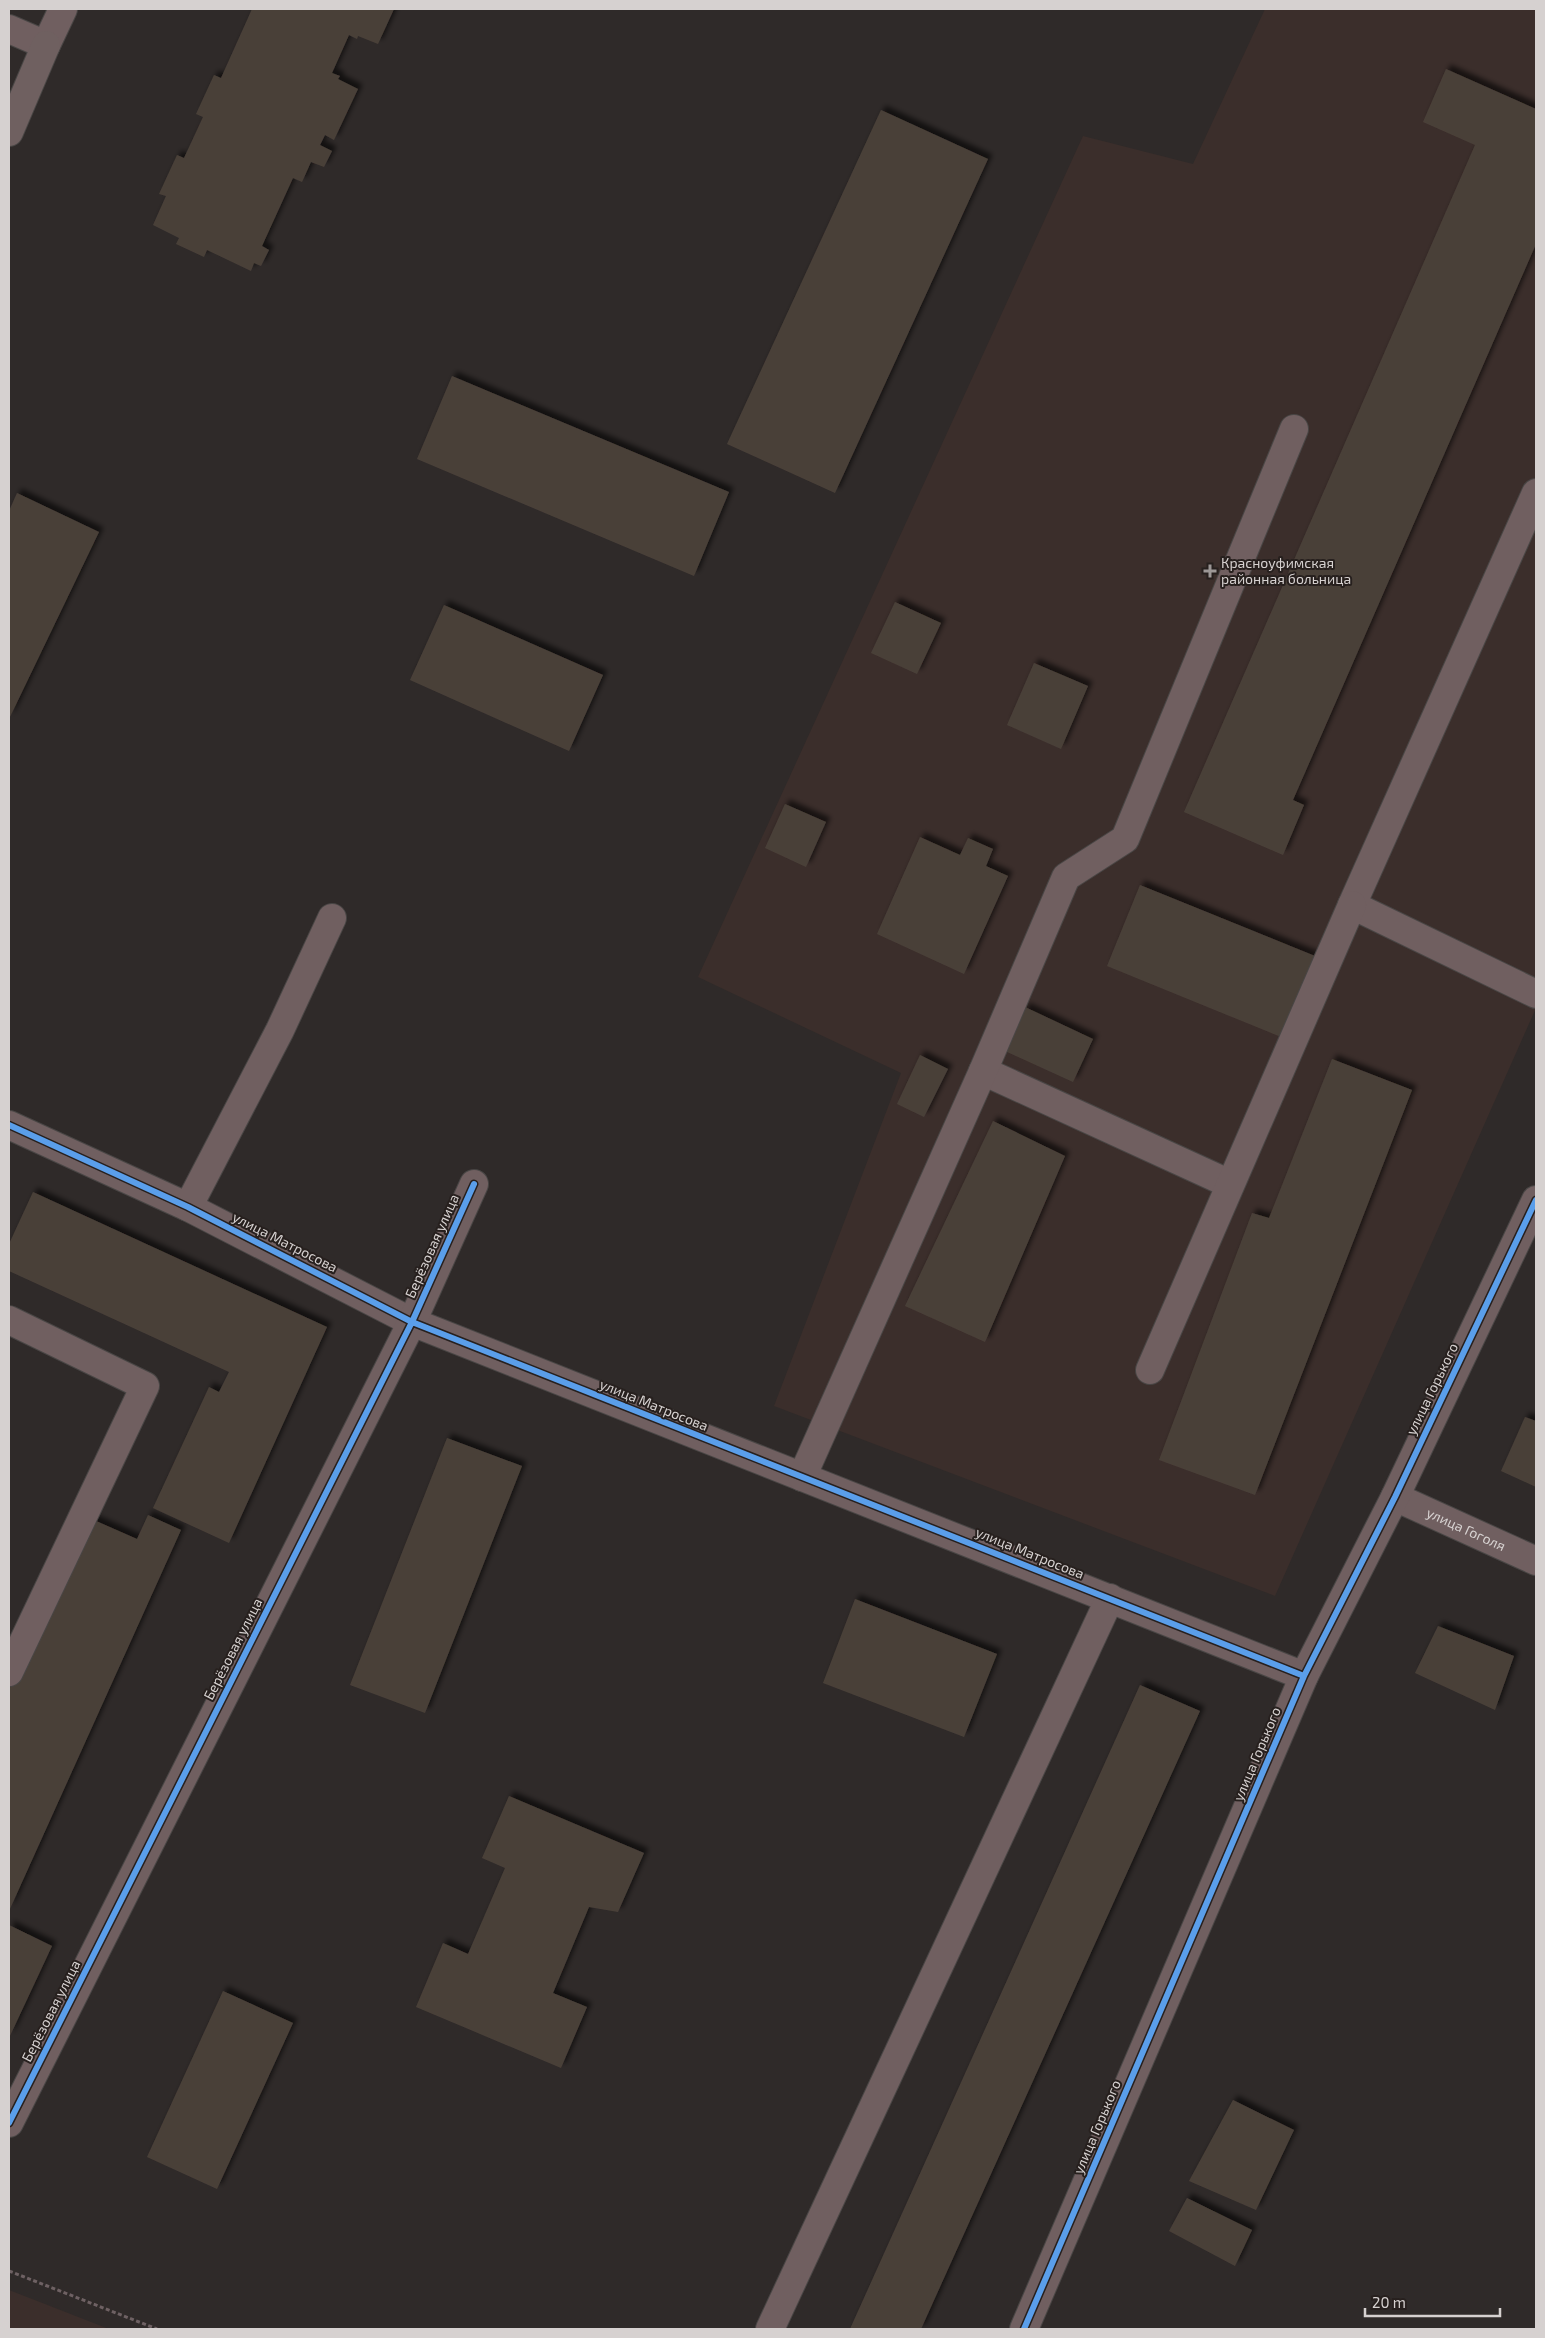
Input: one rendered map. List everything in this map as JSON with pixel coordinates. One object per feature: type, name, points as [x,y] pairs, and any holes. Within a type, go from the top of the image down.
[{"type":"main road","points":[[9,132],[46,46]]},
{"type":"street","points":[[9,29],[46,46],[63,9]]},
{"type":"street","points":[[802,1477],[982,1072],[1066,877],[1125,839],[1294,429]]},
{"type":"street","points":[[1150,1370],[1352,905],[1536,493]]},
{"type":"street","points":[[1352,905],[1536,994]]},
{"type":"street","points":[[188,1206],[280,1030],[332,918]]},
{"type":"street","points":[[982,1072],[1230,1184]]},
{"type":"street","name":"улица Матросова","points":[[9,1125],[188,1206],[412,1322],[1304,1676]]},
{"type":"street","name":"Берёзовая улица","points":[[9,2123],[412,1322],[474,1184]]},
{"type":"street","name":"улица Горького","points":[[1024,2329],[1304,1676],[1394,1497],[1536,1200]]},
{"type":"street","points":[[9,1320],[145,1386],[9,1672]]},
{"type":"street","name":"улица Гоголя","points":[[1394,1497],[1536,1561]]},
{"type":"street","points":[[770,2329],[1110,1598]]},
{"type":"path","points":[[9,2271],[157,2329]]},
{"type":"shaded area","name":"Красноуфимская районная больница","points":[[1265,9],[1536,9],[1536,1008],[1275,1596],[774,1406],[901,1073],[698,977],[1083,136],[1193,164]]},
{"type":"shaded area","points":[[9,2290],[109,2329],[9,2329]]},
{"type":"building","points":[[252,9],[394,9],[378,44],[358,36],[357,39],[349,35],[332,73],[340,76],[338,79],[358,89],[334,140],[325,135],[320,145],[332,151],[324,167],[311,162],[302,182],[293,178],[262,246],[269,250],[261,266],[254,263],[251,271],[207,250],[204,257],[176,244],[179,238],[153,225],[166,196],[159,194],[177,155],[184,158],[203,117],[196,114],[214,75],[221,78]]},
{"type":"building","points":[[1446,69],[1536,109],[1536,244],[1293,800],[1304,805],[1283,855],[1184,812],[1475,145],[1423,122]]},
{"type":"building","points":[[881,110],[988,159],[835,493],[727,444]]},
{"type":"building","points":[[452,376],[729,492],[694,576],[417,459]]},
{"type":"building","points":[[17,493],[99,532],[9,719],[9,511]]},
{"type":"building","points":[[895,602],[941,623],[917,674],[871,653]]},
{"type":"building","points":[[444,605],[603,675],[569,751],[410,680]]},
{"type":"building","points":[[1034,663],[1088,686],[1061,749],[1007,725]]},
{"type":"building","points":[[785,804],[826,822],[806,867],[765,848]]},
{"type":"building","points":[[920,837],[960,855],[968,838],[993,849],[986,866],[1008,876],[964,974],[877,934]]},
{"type":"building","points":[[1140,885],[1315,956],[1281,1037],[1107,966]]},
{"type":"building","points":[[1025,1007],[1093,1039],[1073,1082],[1005,1051]]},
{"type":"building","points":[[920,1055],[948,1069],[924,1117],[897,1104]]},
{"type":"building","points":[[1332,1059],[1412,1090],[1255,1495],[1159,1460],[1252,1213],[1269,1218]]},
{"type":"building","points":[[993,1121],[1065,1156],[985,1342],[905,1306]]},
{"type":"building","points":[[33,1192],[327,1327],[229,1543],[153,1508],[209,1387],[219,1392],[229,1372],[9,1271],[9,1244]]},
{"type":"building","points":[[1525,1417],[1536,1421],[1536,1487],[1501,1471]]},
{"type":"building","points":[[447,1438],[522,1466],[425,1713],[350,1685]]},
{"type":"building","points":[[148,1515],[181,1530],[9,1911],[9,1690],[87,1517],[137,1539]]},
{"type":"building","points":[[855,1599],[997,1654],[964,1737],[823,1683]]},
{"type":"building","points":[[1438,1626],[1514,1656],[1495,1710],[1415,1673]]},
{"type":"building","points":[[1140,1685],[1200,1711],[921,2329],[850,2329]]},
{"type":"building","points":[[509,1796],[644,1853],[618,1912],[589,1907],[553,1993],[587,2007],[561,2068],[416,2007],[443,1943],[468,1954],[505,1868],[482,1858]]},
{"type":"building","points":[[9,1925],[52,1946],[9,2038]]},
{"type":"building","points":[[223,1991],[293,2023],[217,2189],[147,2157]]},
{"type":"building","points":[[1233,2100],[1294,2130],[1256,2210],[1189,2181]]},
{"type":"building","points":[[1187,2198],[1252,2230],[1235,2266],[1169,2231]]},
{"type":"cycle path","points":[[9,1125],[188,1207],[412,1322],[1304,1676]]},
{"type":"cycle path","points":[[9,2123],[412,1322],[474,1184]]},
{"type":"cycle path","points":[[1024,2329],[1304,1676],[1395,1497],[1536,1200]]},
{"type":"place","name":"Красноуфимская районная больница","points":[[1210,571]]}]
